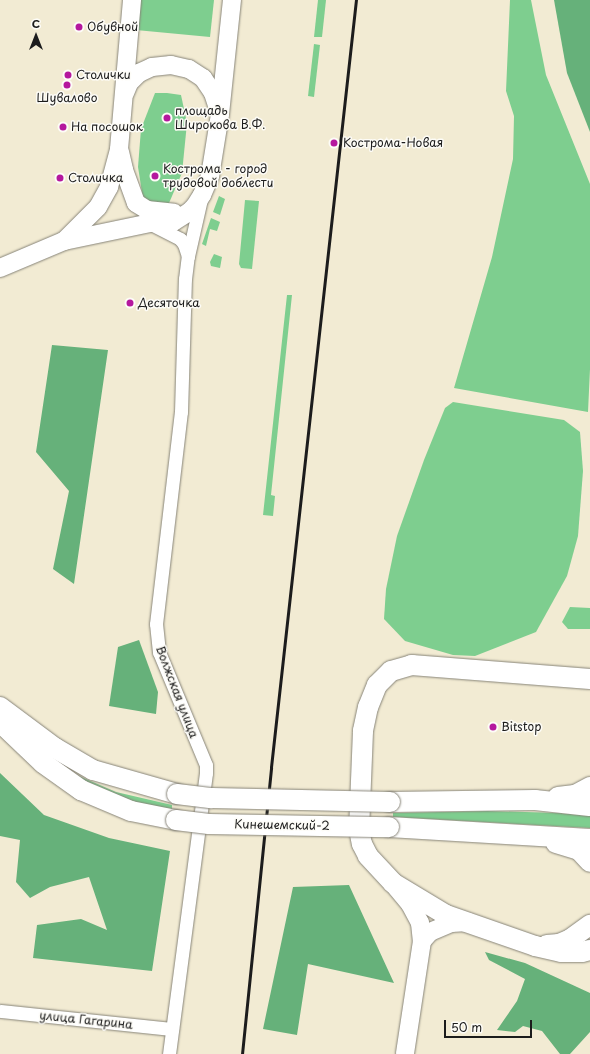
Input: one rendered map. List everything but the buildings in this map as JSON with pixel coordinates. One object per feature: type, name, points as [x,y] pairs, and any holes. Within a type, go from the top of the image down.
[{"type":"main road","points":[[64,241],[98,207],[109,187],[119,149],[132,0]]},
{"type":"main road","points":[[0,268],[64,241],[150,224],[173,222],[189,212],[202,195],[210,176],[220,114],[232,0]]},
{"type":"main road","points":[[123,96],[129,83],[139,73],[152,67],[171,65],[189,69],[203,78],[213,93],[220,114]]},
{"type":"main road","points":[[119,149],[124,170],[136,203],[147,210],[159,212],[189,212]]},
{"type":"main road","points":[[405,1054],[422,941],[420,923],[410,904],[368,856],[362,844],[359,829],[363,731],[368,707],[377,686],[391,671],[412,665],[590,679]]},
{"type":"main road","points":[[567,677],[590,687]]},
{"type":"main road","points":[[0,707],[54,748],[93,770],[177,794],[212,798],[390,802],[535,800],[575,795],[590,787]]},
{"type":"main road","name":"Кинешемский-2","points":[[0,722],[42,763],[81,790],[131,811],[176,820],[209,824],[389,827],[537,837]]},
{"type":"main road","points":[[535,800],[590,806]]},
{"type":"main road","points":[[537,837],[590,839]]},
{"type":"main road","points":[[537,837],[579,850],[590,862]]},
{"type":"main road","points":[[393,883],[446,915],[535,946],[561,952],[582,952],[590,950]]},
{"type":"main road","points":[[422,941],[430,932],[451,923],[468,922]]},
{"type":"main road","points":[[535,946],[559,944],[569,940],[590,925]]},
{"type":"street","name":"Волжская улица","points":[[170,1054],[206,765],[165,668],[156,639],[163,559],[181,412],[185,279],[188,256],[202,195]]},
{"type":"street","points":[[136,203],[150,224],[180,239],[184,244],[188,256]]},
{"type":"street","name":"улица Гагарина","points":[[0,1011],[172,1029]]},
{"type":"green space","points":[[139,0],[214,0],[210,37],[136,30]]},
{"type":"green space","points":[[318,0],[326,0],[322,37],[314,37]]},
{"type":"green space","points":[[510,0],[531,0],[546,75],[590,184],[590,369],[588,412],[454,388],[492,257],[513,159],[514,116],[506,91]]},
{"type":"green space","points":[[554,0],[590,0],[590,132],[567,73]]},
{"type":"green space","points":[[314,44],[320,45],[314,97],[308,96]]},
{"type":"green space","points":[[155,93],[181,95],[187,123],[182,173],[169,203],[150,202],[143,199],[138,167],[141,129]]},
{"type":"green space","points":[[219,196],[225,199],[220,215],[213,212]]},
{"type":"green space","points":[[245,200],[259,201],[252,269],[241,268],[239,264]]},
{"type":"green space","points":[[211,218],[220,222],[217,231],[210,229],[206,246],[202,244]]},
{"type":"green space","points":[[214,254],[222,257],[220,268],[211,266],[210,262]]},
{"type":"green space","points":[[287,295],[292,295],[271,495],[275,496],[273,516],[263,515]]},
{"type":"green space","points":[[52,345],[108,350],[74,584],[53,569],[69,491],[36,452]]},
{"type":"green space","points":[[453,402],[564,420],[580,432],[583,471],[578,536],[567,576],[536,632],[475,656],[453,655],[405,641],[384,619],[386,589],[397,536],[424,460],[445,408]]},
{"type":"green space","points":[[570,607],[590,608],[590,629],[568,629],[562,622]]},
{"type":"green space","points":[[139,640],[158,692],[156,714],[109,706],[118,647]]},
{"type":"green space","points":[[0,773],[44,815],[109,838],[170,851],[152,971],[33,958],[37,925],[81,919],[107,930],[89,877],[50,887],[30,898],[16,882],[20,840],[0,836]]},
{"type":"green space","points":[[72,773],[116,792],[172,805],[172,809],[150,808],[67,775]]},
{"type":"green space","points":[[487,811],[559,813],[590,816],[590,828],[393,817],[393,813]]},
{"type":"green space","points":[[349,885],[394,983],[308,964],[297,1035],[263,1029],[293,887]]},
{"type":"green space","points":[[485,952],[525,963],[590,993],[590,1032],[570,1054],[560,1054],[542,1031],[523,1026],[515,1032],[497,1030],[517,1001],[525,979],[489,960]]},
{"type":"railway","points":[[242,1054],[271,767],[356,0]]},
{"type":"place","name":"Обувной","points":[[79,27]]},
{"type":"place","name":"Столички","points":[[68,75]]},
{"type":"place","name":"Шувалово","points":[[67,85]]},
{"type":"place","name":"площадь Широкова В.Ф.","points":[[167,118]]},
{"type":"place","name":"На посошок","points":[[63,127]]},
{"type":"place","name":"Кострома-Новая","points":[[334,143]]},
{"type":"place","name":"Кострома - город трудовой доблести","points":[[155,176]]},
{"type":"place","name":"Столичка","points":[[60,178]]},
{"type":"place","name":"Десяточка","points":[[130,303]]},
{"type":"place","name":"Bitstop","points":[[493,727]]}]
